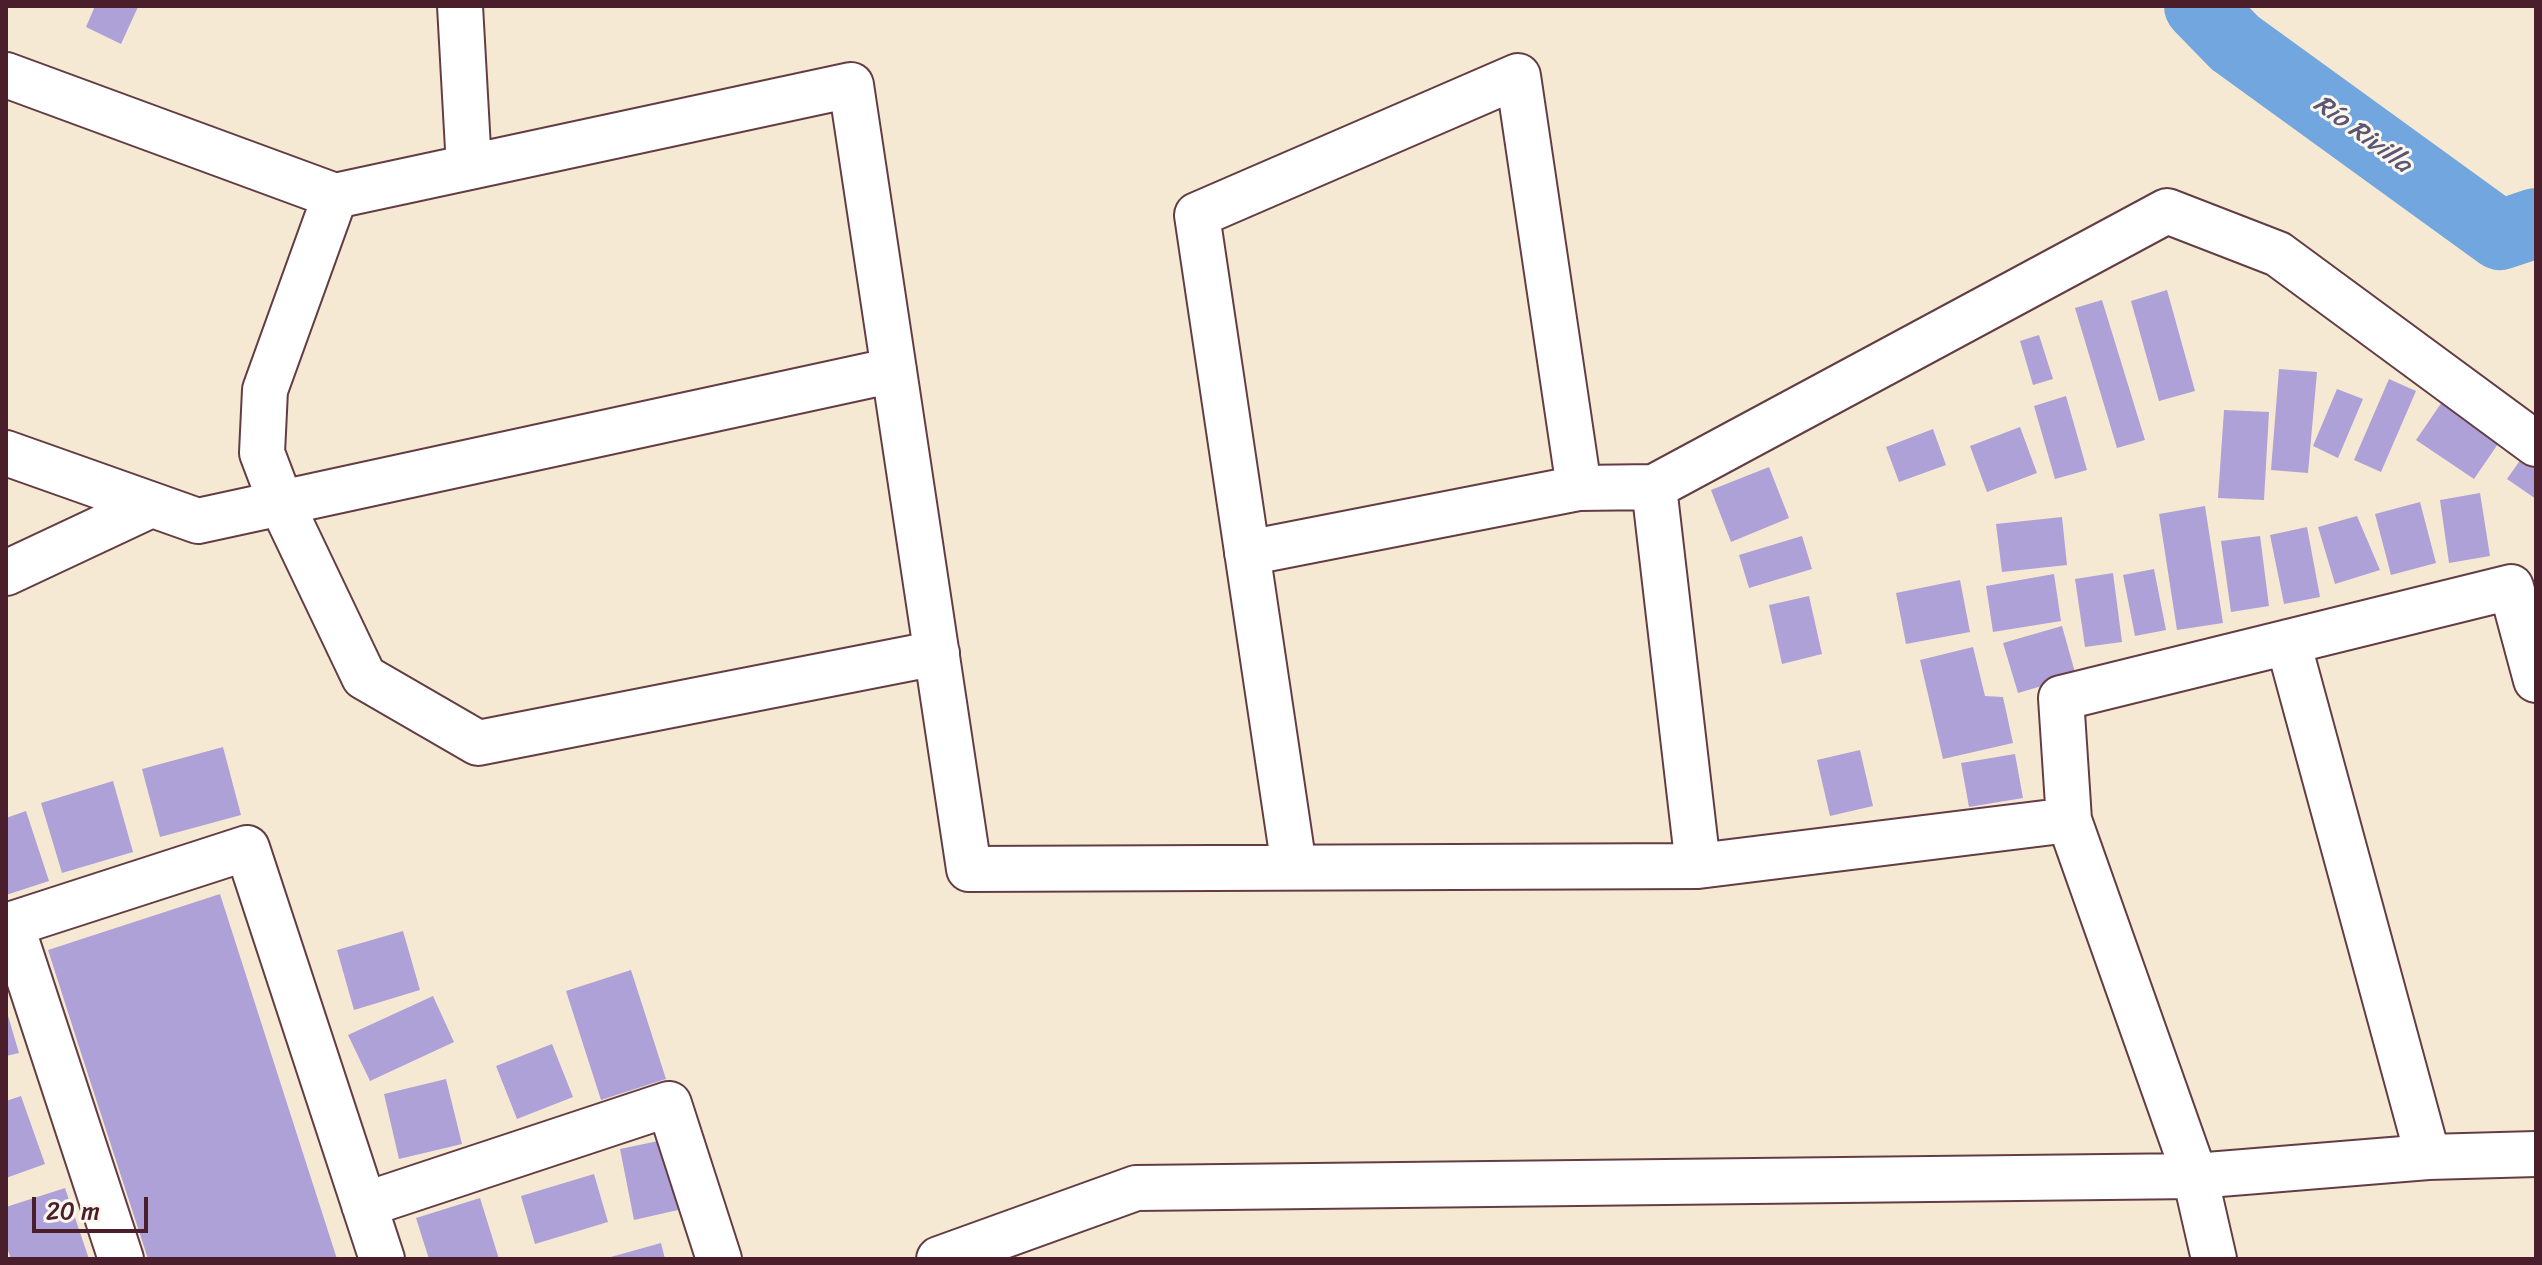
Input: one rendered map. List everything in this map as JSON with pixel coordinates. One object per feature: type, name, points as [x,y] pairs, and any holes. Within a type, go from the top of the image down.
[{"type":"street","points":[[460,6],[469,167]]},
{"type":"street","points":[[6,75],[335,196],[851,85],[969,869],[1698,866],[2069,820]]},
{"type":"street","points":[[1294,867],[1197,215],[1518,76],[1579,488]]},
{"type":"street","points":[[335,196],[265,390],[262,453],[281,503],[364,677],[478,743],[937,653]]},
{"type":"street","points":[[1247,553],[1579,488],[1654,487],[2167,211],[2278,254],[2536,444]]},
{"type":"street","points":[[6,453],[198,521],[894,370]]},
{"type":"street","points":[[1654,487],[1698,866]]},
{"type":"street","points":[[6,573],[151,505]]},
{"type":"street","points":[[2214,1259],[2195,1176],[2069,820],[2061,698],[2288,642],[2523,576],[2536,680]]},
{"type":"street","points":[[2288,642],[2428,1157]]},
{"type":"street","points":[[121,1259],[9,925],[247,848],[382,1259]]},
{"type":"street","points":[[364,1205],[669,1104],[719,1259]]},
{"type":"street","points":[[939,1259],[1136,1188],[2195,1176],[2428,1157],[2536,1154]]},
{"type":"building","points":[[95,6],[138,7],[121,44],[86,27]]},
{"type":"building","points":[[2167,290],[2195,391],[2159,401],[2131,301]]},
{"type":"building","points":[[2102,300],[2145,440],[2117,448],[2075,308]]},
{"type":"building","points":[[2039,335],[2053,379],[2033,385],[2020,341]]},
{"type":"building","points":[[2279,369],[2317,372],[2308,473],[2271,470]]},
{"type":"building","points":[[2389,379],[2416,391],[2381,472],[2354,460]]},
{"type":"building","points":[[2337,389],[2363,399],[2338,458],[2313,446]]},
{"type":"building","points":[[2066,396],[2087,470],[2055,479],[2034,406]]},
{"type":"building","points":[[2442,402],[2500,441],[2474,479],[2416,440]]},
{"type":"building","points":[[2224,410],[2269,412],[2264,500],[2218,498]]},
{"type":"building","points":[[2020,427],[2037,473],[1987,492],[1970,446]]},
{"type":"building","points":[[1933,429],[1946,465],[1899,482],[1886,447]]},
{"type":"building","points":[[2521,459],[2536,469],[2536,499],[2507,479]]},
{"type":"building","points":[[1769,467],[1789,518],[1731,542],[1711,490]]},
{"type":"building","points":[[2480,493],[2490,556],[2449,563],[2440,500]]},
{"type":"building","points":[[2420,502],[2436,563],[2391,575],[2375,514]]},
{"type":"building","points":[[2205,506],[2223,623],[2177,630],[2159,514]]},
{"type":"building","points":[[2357,516],[2380,570],[2335,584],[2318,527]]},
{"type":"building","points":[[2062,517],[2067,565],[2002,572],[1996,524]]},
{"type":"building","points":[[2307,527],[2320,597],[2284,604],[2270,535]]},
{"type":"building","points":[[1802,536],[1812,569],[1749,588],[1739,555]]},
{"type":"building","points":[[2260,536],[2269,606],[2231,612],[2221,541]]},
{"type":"building","points":[[2154,569],[2166,630],[2135,636],[2123,575]]},
{"type":"building","points":[[2113,573],[2122,642],[2085,647],[2075,579]]},
{"type":"building","points":[[2054,574],[2061,621],[1993,632],[1986,586]]},
{"type":"building","points":[[1960,580],[1970,632],[1906,644],[1896,593]]},
{"type":"building","points":[[1809,596],[1822,654],[1782,664],[1769,605]]},
{"type":"building","points":[[2062,626],[2076,676],[2018,693],[2003,643]]},
{"type":"building","points":[[1973,647],[1985,696],[2003,697],[2013,743],[1943,759],[1920,660]]},
{"type":"building","points":[[223,747],[241,815],[160,837],[142,769]]},
{"type":"building","points":[[1860,750],[1873,806],[1830,816],[1817,760]]},
{"type":"building","points":[[2015,754],[2023,798],[1969,807],[1961,763]]},
{"type":"building","points":[[113,781],[133,852],[62,873],[41,803]]},
{"type":"building","points":[[26,811],[49,881],[6,895],[6,818]]},
{"type":"building","points":[[220,894],[337,1259],[148,1259],[48,950]]},
{"type":"building","points":[[403,931],[420,990],[354,1010],[337,950]]},
{"type":"building","points":[[631,970],[666,1079],[601,1100],[566,991]]},
{"type":"building","points":[[433,996],[454,1042],[370,1081],[348,1035]]},
{"type":"building","points":[[6,1009],[19,1053],[6,1056]]},
{"type":"building","points":[[552,1044],[573,1097],[517,1119],[496,1066]]},
{"type":"building","points":[[446,1079],[462,1144],[399,1159],[384,1094]]},
{"type":"building","points":[[21,1096],[45,1164],[6,1178],[6,1101]]},
{"type":"building","points":[[663,1140],[678,1210],[634,1220],[620,1149]]},
{"type":"building","points":[[594,1174],[608,1222],[535,1244],[521,1196]]},
{"type":"building","points":[[65,1188],[89,1259],[11,1259],[6,1245],[6,1207]]},
{"type":"building","points":[[480,1198],[499,1259],[429,1259],[416,1218]]},
{"type":"building","points":[[661,1243],[665,1259],[607,1258]]},
{"type":"waterway","name":"Río Rivilla","points":[[2199,6],[2235,43],[2500,235],[2536,223]]}]
